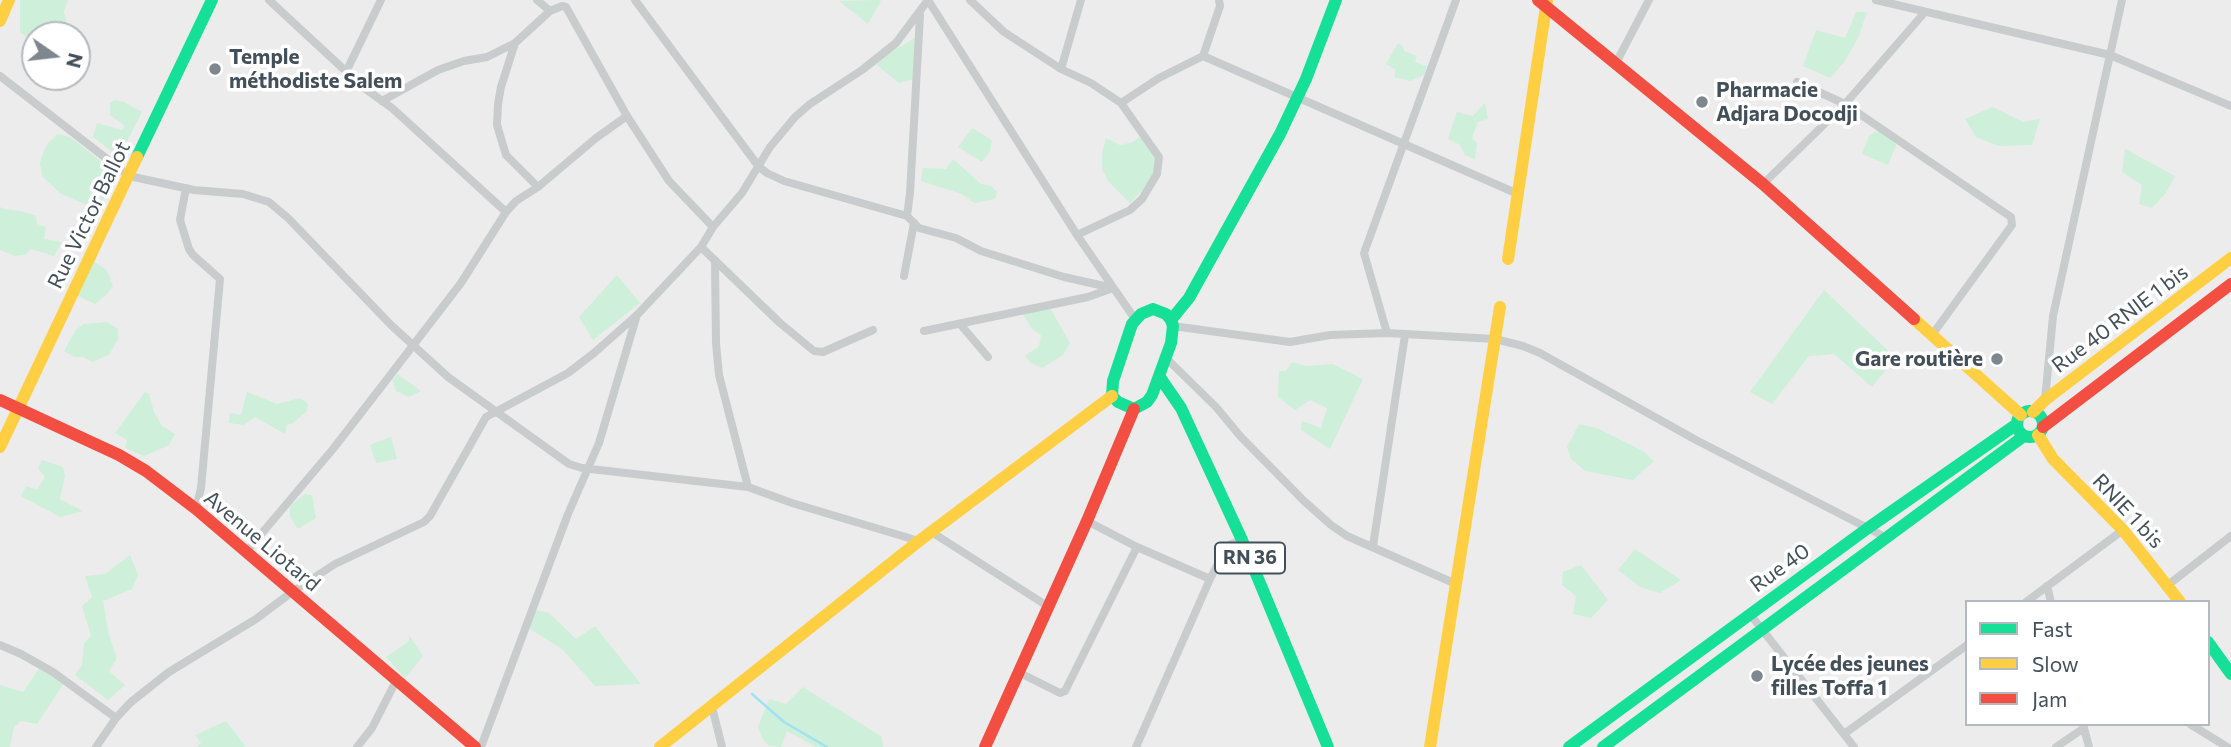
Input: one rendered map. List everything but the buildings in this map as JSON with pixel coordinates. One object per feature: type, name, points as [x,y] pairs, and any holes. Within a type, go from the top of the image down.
[{"type":"main road","points":[[0,21],[9,0]]},
{"type":"main road","name":"Rue Victor Ballot","points":[[0,447],[212,0]]},
{"type":"main road","points":[[985,747],[1087,521],[1134,409],[1147,402],[1156,388],[1171,343],[1172,323],[1189,298],[1280,134],[1298,98],[1336,0]]},
{"type":"main road","points":[[1508,259],[1544,2]]},
{"type":"main road","name":"RNIE 1 bis","points":[[1544,2],[1763,184],[1933,335],[2024,422],[2042,419],[2040,431],[2046,449],[2123,530],[2179,600]]},
{"type":"main road","name":"Rue 40 RNIE 1 bis","points":[[2024,422],[2045,400],[2231,258]]},
{"type":"main road","name":"Rue 40 RNIE 1 bis","points":[[2040,431],[2231,284]]},
{"type":"main road","points":[[1430,747],[1500,307]]},
{"type":"main road","points":[[660,747],[919,541],[1112,396],[1113,381],[1128,332],[1135,319],[1153,309],[1160,310],[1172,323]]},
{"type":"main road","name":"RN 36","points":[[1159,376],[1181,408],[1242,540],[1328,747]]},
{"type":"main road","points":[[1112,396],[1118,402],[1134,409]]},
{"type":"main road","name":"Avenue Liotard","points":[[0,400],[120,455],[146,471],[196,509],[475,747]]},
{"type":"main road","points":[[2024,422],[2033,437],[2040,431]]},
{"type":"main road","name":"Rue 40","points":[[1569,747],[1868,528],[2024,422]]},
{"type":"main road","name":"Rue 40","points":[[1603,747],[1761,628],[1887,538],[2024,422]]},
{"type":"main road","points":[[2210,645],[2231,674]]},
{"type":"street","points":[[269,0],[346,72],[506,212]]},
{"type":"street","points":[[346,72],[381,0]]},
{"type":"street","points":[[537,0],[550,11]]},
{"type":"street","points":[[635,0],[759,167],[767,173],[784,181],[907,216],[926,231],[956,239],[981,251],[1064,277],[1113,288]]},
{"type":"street","points":[[96,747],[131,702],[169,672],[256,620],[335,564],[424,523],[486,417],[568,373],[637,315],[701,247],[771,147],[801,111],[889,50],[903,36],[928,0],[1077,235],[1135,319]]},
{"type":"street","points":[[970,0],[1004,32],[1121,103],[1159,157],[1157,174],[1142,199],[1130,210],[1077,235]]},
{"type":"street","points":[[1062,69],[1081,0]]},
{"type":"street","points":[[1121,103],[1159,78],[1203,57],[1220,6],[1219,0]]},
{"type":"street","points":[[1387,333],[1364,253],[1456,0]]},
{"type":"street","points":[[1616,63],[1649,0]]},
{"type":"street","points":[[1876,0],[2110,55],[2231,106]]},
{"type":"street","points":[[2045,400],[2053,316],[2122,0]]},
{"type":"street","points":[[382,101],[438,70],[487,57],[514,43],[550,11],[562,6],[568,10],[627,116],[669,181],[713,227]]},
{"type":"street","points":[[907,216],[920,12]]},
{"type":"street","points":[[1763,184],[1844,104],[1925,12]]},
{"type":"street","points":[[514,43],[500,96],[497,125],[506,155],[538,187]]},
{"type":"street","points":[[1203,57],[1518,194]]},
{"type":"street","points":[[0,76],[129,176],[186,188],[243,194],[269,202],[288,218],[391,325],[448,377],[569,464],[575,467],[748,487],[919,541]]},
{"type":"street","points":[[1797,82],[1844,104],[2011,217],[2012,225],[1933,335]]},
{"type":"street","points":[[246,552],[333,449],[461,283],[506,212],[516,201],[538,187],[596,138],[627,116]]},
{"type":"street","points":[[186,188],[180,220],[185,238],[193,255],[220,279],[201,488],[196,509]]},
{"type":"street","points":[[904,276],[914,223]]},
{"type":"street","points":[[701,247],[814,351],[823,352],[873,330]]},
{"type":"street","points":[[715,262],[719,375],[748,487]]},
{"type":"street","points":[[924,331],[1088,297],[1113,288]]},
{"type":"street","points":[[481,747],[568,514],[599,443],[637,315]]},
{"type":"street","points":[[1172,323],[1290,342],[1330,335],[1387,333],[1495,339],[1523,346],[1696,440],[1887,538]]},
{"type":"street","points":[[960,324],[988,357]]},
{"type":"street","points":[[1373,546],[1405,335]]},
{"type":"street","points":[[1166,358],[1304,501],[1338,530],[1456,584]]},
{"type":"street","points":[[1087,521],[1137,547],[1210,579]]},
{"type":"street","points":[[2028,600],[2123,530]]},
{"type":"street","points":[[933,533],[1049,607]]},
{"type":"street","points":[[2168,585],[2231,537]]},
{"type":"street","points":[[1136,747],[1210,579],[1225,550],[1231,544],[1242,540]]},
{"type":"street","points":[[1018,672],[1060,693],[1065,691],[1137,547]]},
{"type":"street","points":[[2047,586],[2050,600]]},
{"type":"street","points":[[1749,614],[1854,747]]},
{"type":"street","points":[[0,645],[21,653],[53,672],[116,718]]},
{"type":"street","points":[[1844,734],[1965,646]]},
{"type":"street","points":[[358,747],[372,728],[397,679]]},
{"type":"street","points":[[712,707],[722,747]]},
{"type":"street","points":[[2056,747],[2084,726],[2089,747]]},
{"type":"street","points":[[2193,726],[2227,747]]},
{"type":"green space","points":[[20,0],[68,0],[64,12],[66,21],[21,21],[20,32]]},
{"type":"green space","points":[[839,1],[881,1],[868,24]]},
{"type":"green space","points":[[1856,12],[1867,12],[1859,36],[1845,61],[1830,78],[1803,66],[1816,30],[1845,38]]},
{"type":"green space","points":[[919,36],[917,78],[899,83],[873,62]]},
{"type":"green space","points":[[1398,43],[1404,51],[1417,56],[1415,62],[1427,66],[1424,75],[1410,81],[1394,77],[1396,70],[1386,64]]},
{"type":"green space","points":[[114,100],[124,102],[142,112],[119,157],[93,137],[97,123],[122,130],[125,126],[110,115],[110,103]]},
{"type":"green space","points":[[1485,103],[1488,119],[1478,122],[1472,138],[1477,143],[1475,160],[1465,155],[1460,145],[1448,139],[1457,112],[1473,116]]},
{"type":"green space","points":[[1993,107],[2023,122],[2040,119],[2032,145],[1998,146],[1976,137],[1965,119]]},
{"type":"green space","points":[[972,128],[992,140],[990,151],[982,162],[958,147]]},
{"type":"green space","points":[[1883,131],[1897,143],[1888,165],[1862,154],[1869,136]]},
{"type":"green space","points":[[58,134],[70,137],[112,170],[102,203],[95,208],[61,194],[42,176],[40,163],[43,153],[48,143]]},
{"type":"green space","points":[[1143,135],[1160,165],[1130,203],[1108,181],[1102,169],[1102,153],[1106,138],[1120,145],[1133,142]]},
{"type":"green space","points":[[2125,149],[2175,176],[2166,193],[2152,208],[2139,204],[2142,185],[2122,172]]},
{"type":"green space","points":[[953,159],[981,184],[991,186],[997,192],[995,199],[974,203],[962,194],[921,181],[923,168],[946,169]]},
{"type":"green space","points":[[0,207],[36,216],[37,224],[46,227],[44,239],[62,242],[54,256],[31,249],[25,255],[15,256],[0,250]]},
{"type":"green space","points":[[93,261],[107,270],[113,286],[95,304],[76,295]]},
{"type":"green space","points":[[617,275],[640,303],[593,340],[579,317]]},
{"type":"green space","points":[[1824,290],[1896,358],[1872,387],[1834,354],[1809,356],[1772,404],[1750,392]]},
{"type":"green space","points":[[1048,304],[1070,343],[1063,355],[1042,368],[1031,363],[1025,356],[1039,346],[1041,335],[1032,329],[1021,311]]},
{"type":"green space","points":[[107,322],[118,329],[118,339],[109,355],[92,362],[64,351],[76,330],[83,324]]},
{"type":"green space","points":[[1292,362],[1306,366],[1333,364],[1363,379],[1330,449],[1301,430],[1302,421],[1321,428],[1327,408],[1310,400],[1295,410],[1278,397],[1279,371],[1286,371]]},
{"type":"green space","points":[[397,374],[421,391],[409,397],[396,391],[393,381]]},
{"type":"green space","points":[[145,392],[149,394],[154,412],[162,426],[175,434],[169,445],[144,456],[125,448],[127,440],[115,433]]},
{"type":"green space","points":[[247,392],[277,404],[300,398],[308,404],[307,411],[287,425],[285,434],[255,417],[244,425],[229,423],[230,413],[241,415]]},
{"type":"green space","points":[[1579,424],[1597,428],[1643,451],[1654,461],[1633,480],[1585,471],[1571,459],[1567,447]]},
{"type":"green space","points":[[391,437],[397,459],[376,463],[370,445]]},
{"type":"green space","points":[[42,460],[63,467],[65,476],[60,499],[83,511],[60,517],[21,496],[26,486],[37,490],[45,477],[38,468]]},
{"type":"green space","points":[[305,494],[312,495],[316,518],[298,529],[290,517],[290,506]]},
{"type":"green space","points":[[1635,549],[1681,580],[1660,593],[1640,587],[1618,570]]},
{"type":"green space","points":[[130,555],[138,575],[132,589],[103,601],[109,635],[117,658],[109,671],[125,685],[108,700],[75,675],[82,665],[84,643],[91,636],[82,606],[92,597],[85,576],[105,574]]},
{"type":"green space","points":[[1581,565],[1608,600],[1591,618],[1573,614],[1576,596],[1562,585],[1563,572]]},
{"type":"green space","points":[[532,609],[549,613],[576,639],[595,626],[641,684],[595,686],[562,649],[527,627]]},
{"type":"green space","points":[[409,635],[423,656],[405,678],[386,657],[409,641]]},
{"type":"green space","points":[[40,667],[64,683],[37,724],[21,721],[14,727],[10,747],[0,747],[0,685],[23,692]]},
{"type":"green space","points":[[803,687],[882,737],[883,747],[816,747],[787,731],[781,747],[769,746],[758,727],[769,699],[786,704]]},
{"type":"green space","points":[[226,721],[246,747],[196,747],[201,743],[195,735]]},
{"type":"waterway","points":[[752,694],[784,722],[827,747]]},
{"type":"traffic: fast","points":[[137,157],[212,0]]},
{"type":"traffic: fast","points":[[1171,320],[1189,298],[1280,134],[1306,79],[1336,0]]},
{"type":"traffic: fast","points":[[1153,309],[1166,314],[1171,320],[1171,343],[1152,395],[1147,402],[1134,409],[1118,402],[1112,396],[1113,381],[1132,324],[1141,314],[1153,309]]},
{"type":"traffic: fast","points":[[1159,376],[1181,408],[1242,540],[1328,747]]},
{"type":"traffic: fast","points":[[2030,411],[2039,415],[2043,424],[2039,433],[2030,437],[2021,433],[2017,424],[2021,415],[2030,411]]},
{"type":"traffic: fast","points":[[1569,747],[1868,528],[2017,424]]},
{"type":"traffic: fast","points":[[1603,747],[2024,436]]},
{"type":"traffic: fast","points":[[2210,645],[2231,674]]},
{"type":"traffic: slow","points":[[0,21],[9,0]]},
{"type":"traffic: slow","points":[[1508,259],[1547,0]]},
{"type":"traffic: slow","points":[[0,447],[137,157]]},
{"type":"traffic: slow","points":[[2033,412],[2045,400],[2231,258]]},
{"type":"traffic: slow","points":[[1430,747],[1500,307]]},
{"type":"traffic: slow","points":[[1914,319],[2021,415]]},
{"type":"traffic: slow","points":[[660,747],[919,541],[1112,396]]},
{"type":"traffic: slow","points":[[2038,435],[2053,459],[2123,530],[2178,600]]},
{"type":"traffic: jam","points":[[1538,0],[1763,184],[1914,319]]},
{"type":"traffic: jam","points":[[2043,427],[2231,284]]},
{"type":"traffic: jam","points":[[0,400],[119,455],[146,471],[196,509],[475,747]]},
{"type":"traffic: jam","points":[[985,747],[1087,521],[1134,409]]},
{"type":"place","name":"Temple méthodiste Salem","points":[[215,69]]},
{"type":"place","name":"Pharmacie Adjara Docodji","points":[[1702,102]]},
{"type":"place","name":"Gare routière","points":[[1997,359]]},
{"type":"place","name":"Lycée des jeunes filles Toffa 1","points":[[1757,676]]}]
